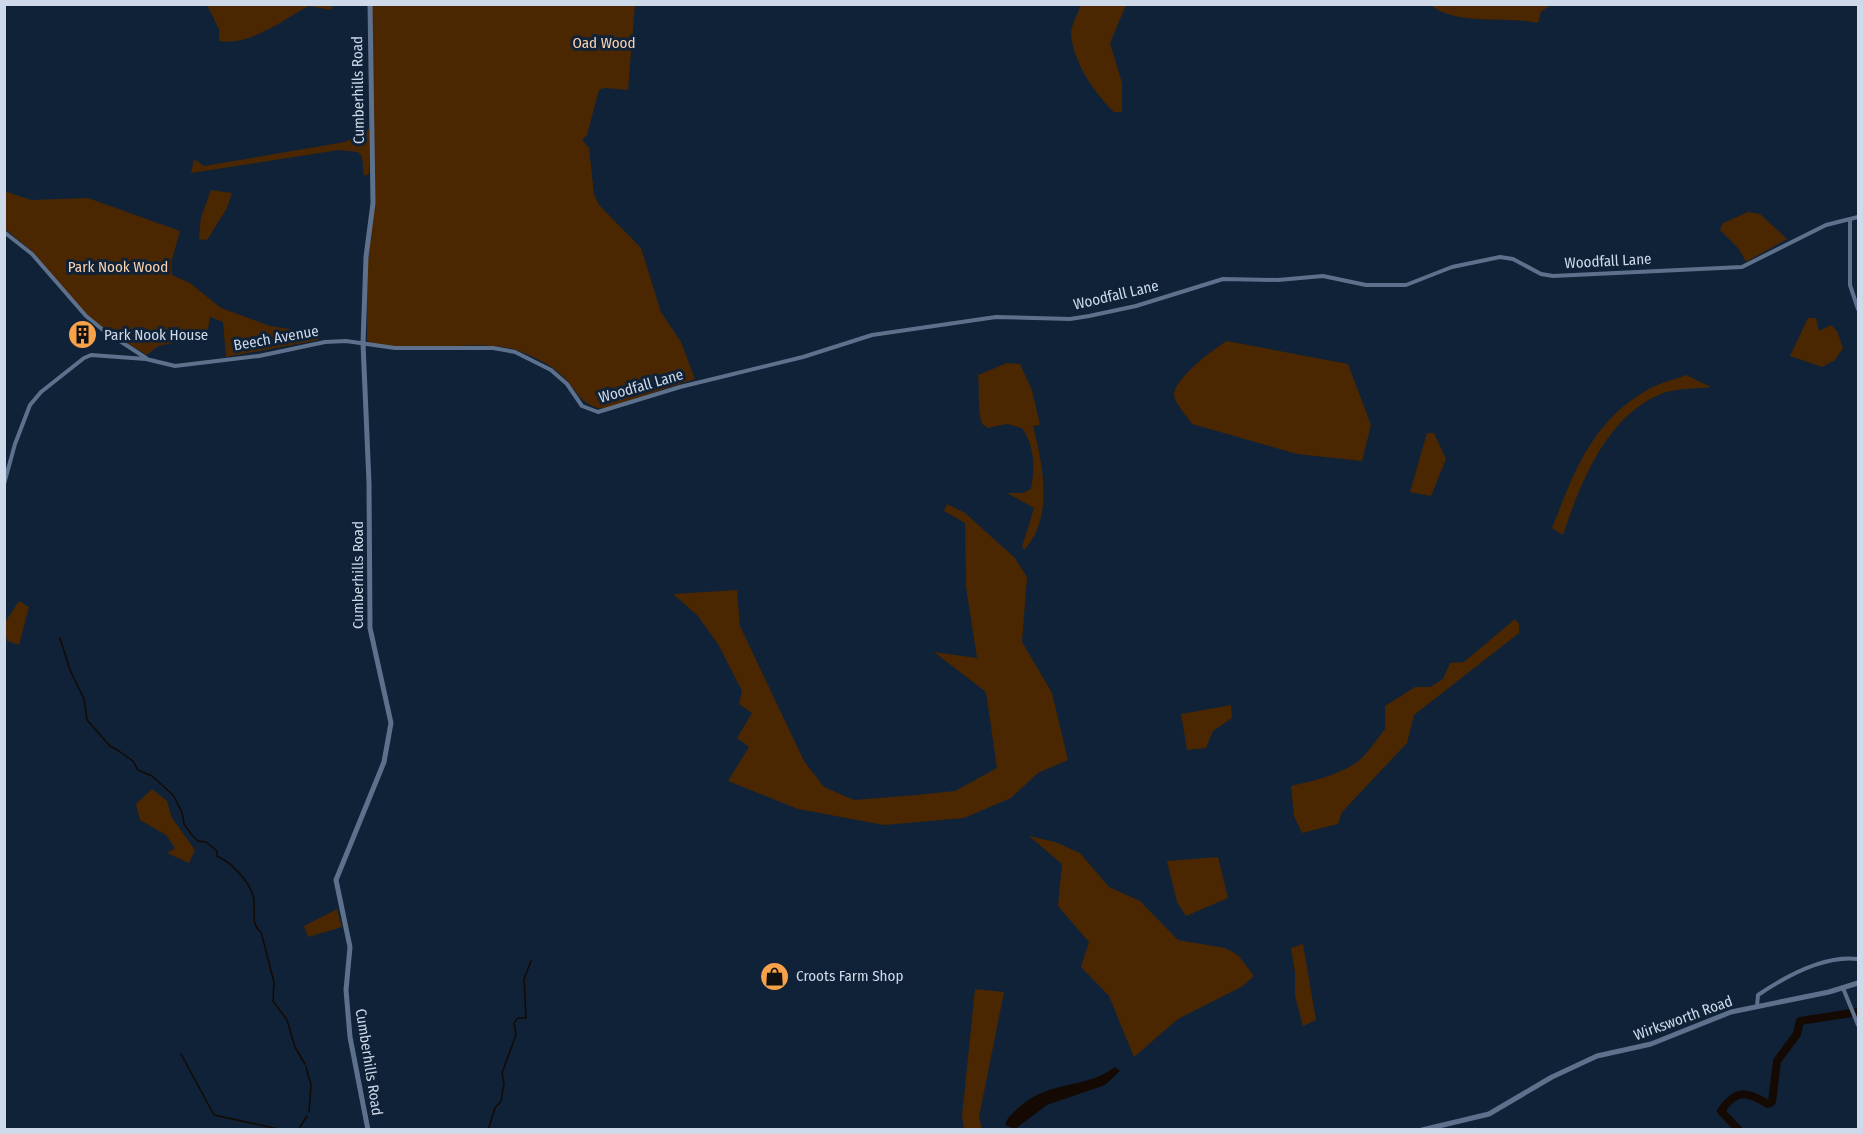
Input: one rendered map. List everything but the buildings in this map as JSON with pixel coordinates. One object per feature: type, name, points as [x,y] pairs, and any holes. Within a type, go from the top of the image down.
[{"type":"street","name":"Cumberhills Road","points":[[368,1130],[350,1037],[346,990],[350,947],[336,880],[384,762],[390,723],[370,628],[370,494],[363,343],[366,258],[373,203],[370,4]]},
{"type":"street","name":"Woodfall Lane","points":[[363,343],[395,348],[493,348],[514,352],[558,374],[582,406],[598,412],[680,387],[803,357],[872,335],[996,317],[1070,319],[1089,316],[1136,306],[1223,279],[1278,280],[1323,276],[1366,285],[1406,285],[1452,267],[1500,257],[1513,259],[1541,274],[1553,276],[1742,267],[1826,225],[1858,217]]},
{"type":"street","points":[[1850,220],[1850,285],[1858,309]]},
{"type":"street","points":[[4,232],[32,254],[86,316],[146,358]]},
{"type":"street","name":"Beech Avenue","points":[[146,358],[175,366],[266,354],[325,342],[363,343]]},
{"type":"street","points":[[4,484],[21,425],[30,405],[41,392],[91,355],[146,358]]},
{"type":"street","points":[[1757,1006],[1758,995],[1798,973],[1835,958],[1858,959]]},
{"type":"street","name":"Wirksworth Road","points":[[1422,1130],[1489,1114],[1588,1059],[1651,1044],[1731,1012],[1858,983]]},
{"type":"street","points":[[1843,988],[1858,1025]]},
{"type":"green space","points":[[207,5],[332,5],[331,10],[309,6],[266,31],[231,42],[219,41],[219,29]]},
{"type":"green space","name":"Oad Wood","points":[[372,5],[635,5],[628,90],[605,88],[599,90],[587,135],[582,140],[589,148],[594,194],[599,205],[641,248],[661,312],[681,342],[695,379],[604,409],[583,400],[565,378],[550,366],[519,351],[482,345],[402,348],[367,341],[367,269],[372,226]]},
{"type":"green space","points":[[1081,5],[1126,5],[1110,43],[1122,83],[1122,112],[1114,112],[1099,96],[1081,68],[1073,47],[1071,32]]},
{"type":"green space","points":[[1431,5],[1550,5],[1541,12],[1538,23],[1453,16]]},
{"type":"green space","points":[[369,129],[369,174],[364,176],[362,156],[358,152],[339,150],[191,173],[194,159],[204,166],[345,142]]},
{"type":"green space","points":[[211,190],[232,193],[227,208],[207,240],[199,239],[201,217]]},
{"type":"green space","name":"Park Nook Wood","points":[[4,191],[31,200],[88,198],[180,231],[171,263],[172,275],[190,283],[221,308],[270,326],[314,333],[319,340],[226,357],[223,322],[210,317],[206,342],[181,335],[179,342],[158,346],[147,355],[104,330],[87,315],[34,253],[5,229]]},
{"type":"green space","points":[[1748,212],[1760,214],[1787,239],[1746,262],[1739,249],[1720,230],[1723,223]]},
{"type":"green space","points":[[1808,318],[1816,318],[1819,331],[1831,325],[1837,331],[1843,348],[1835,360],[1822,367],[1790,356]]},
{"type":"green space","points":[[1227,341],[1348,364],[1371,425],[1362,461],[1297,454],[1192,424],[1177,402],[1174,395],[1175,389],[1195,365]]},
{"type":"green space","points":[[1007,363],[1020,364],[1032,390],[1040,425],[1033,426],[1040,457],[1044,491],[1043,507],[1033,537],[1024,550],[1022,547],[1034,508],[1007,493],[1023,493],[1031,489],[1032,450],[1022,428],[1007,424],[988,428],[982,424],[980,412],[978,375]]},
{"type":"green space","points":[[1686,375],[1711,387],[1661,394],[1642,404],[1625,418],[1610,435],[1587,474],[1563,535],[1552,528],[1577,468],[1598,433],[1612,417],[1647,390]]},
{"type":"green space","points":[[1427,433],[1434,433],[1446,459],[1431,496],[1410,492]]},
{"type":"green space","points":[[947,504],[965,513],[1015,558],[1027,577],[1022,642],[1052,693],[1068,760],[1038,773],[1011,798],[964,818],[884,825],[798,809],[728,781],[749,747],[737,738],[752,713],[739,704],[742,691],[718,644],[697,615],[673,594],[737,590],[740,626],[804,761],[824,787],[854,800],[955,791],[997,768],[986,692],[934,652],[977,658],[966,587],[965,523],[944,511]]},
{"type":"green space","points":[[19,601],[29,607],[19,645],[7,641],[4,624]]},
{"type":"green space","points":[[1515,619],[1519,624],[1519,633],[1414,715],[1407,743],[1342,812],[1338,824],[1302,833],[1294,816],[1291,786],[1331,775],[1357,762],[1385,729],[1385,706],[1415,687],[1430,687],[1443,679],[1450,663],[1464,662]]},
{"type":"green space","points":[[1231,705],[1232,718],[1213,731],[1206,748],[1187,750],[1181,714]]},
{"type":"green space","points":[[152,789],[167,801],[172,818],[195,850],[189,863],[167,853],[175,848],[166,835],[140,820],[136,804]]},
{"type":"green space","points":[[1029,836],[1055,842],[1080,853],[1109,887],[1140,901],[1178,940],[1225,948],[1238,955],[1254,976],[1243,986],[1178,1019],[1134,1057],[1109,996],[1081,967],[1089,942],[1058,906],[1062,864]]},
{"type":"green space","points":[[1218,857],[1228,898],[1186,916],[1177,902],[1167,861]]},
{"type":"green space","points":[[337,909],[342,927],[308,937],[304,926]]},
{"type":"green space","points":[[1303,944],[1316,1020],[1303,1026],[1295,996],[1295,972],[1291,948]]},
{"type":"green space","points":[[975,989],[1004,992],[979,1117],[982,1129],[964,1129],[962,1116]]},
{"type":"shaded area","points":[[1115,1067],[1120,1071],[1105,1085],[1047,1105],[1015,1129],[1005,1125],[1016,1110],[1041,1093],[1091,1079]]},
{"type":"waterway","points":[[60,638],[70,670],[84,699],[87,720],[110,746],[133,761],[138,770],[152,776],[173,795],[182,812],[184,824],[191,834],[198,841],[206,842],[217,851],[217,856],[233,867],[247,883],[254,900],[255,924],[261,932],[274,982],[273,1001],[287,1020],[295,1047],[305,1064]]},
{"type":"waterway","points":[[488,1130],[495,1108],[501,1101],[504,1083],[502,1073],[516,1035],[514,1023],[518,1018],[526,1018],[524,979],[531,961]]},
{"type":"waterway","points":[[1739,1130],[1721,1111],[1732,1099],[1742,1094],[1768,1104],[1772,1102],[1777,1061],[1797,1034],[1800,1021],[1858,1012]]},
{"type":"waterway","points":[[181,1054],[214,1115],[283,1130]]},
{"type":"waterway","points":[[306,1067],[311,1085],[309,1112]]},
{"type":"waterway","points":[[298,1130],[307,1116]]},
{"type":"place","name":"Park Nook House","points":[[83,335]]},
{"type":"place","name":"Croots Farm Shop","points":[[775,976]]}]
